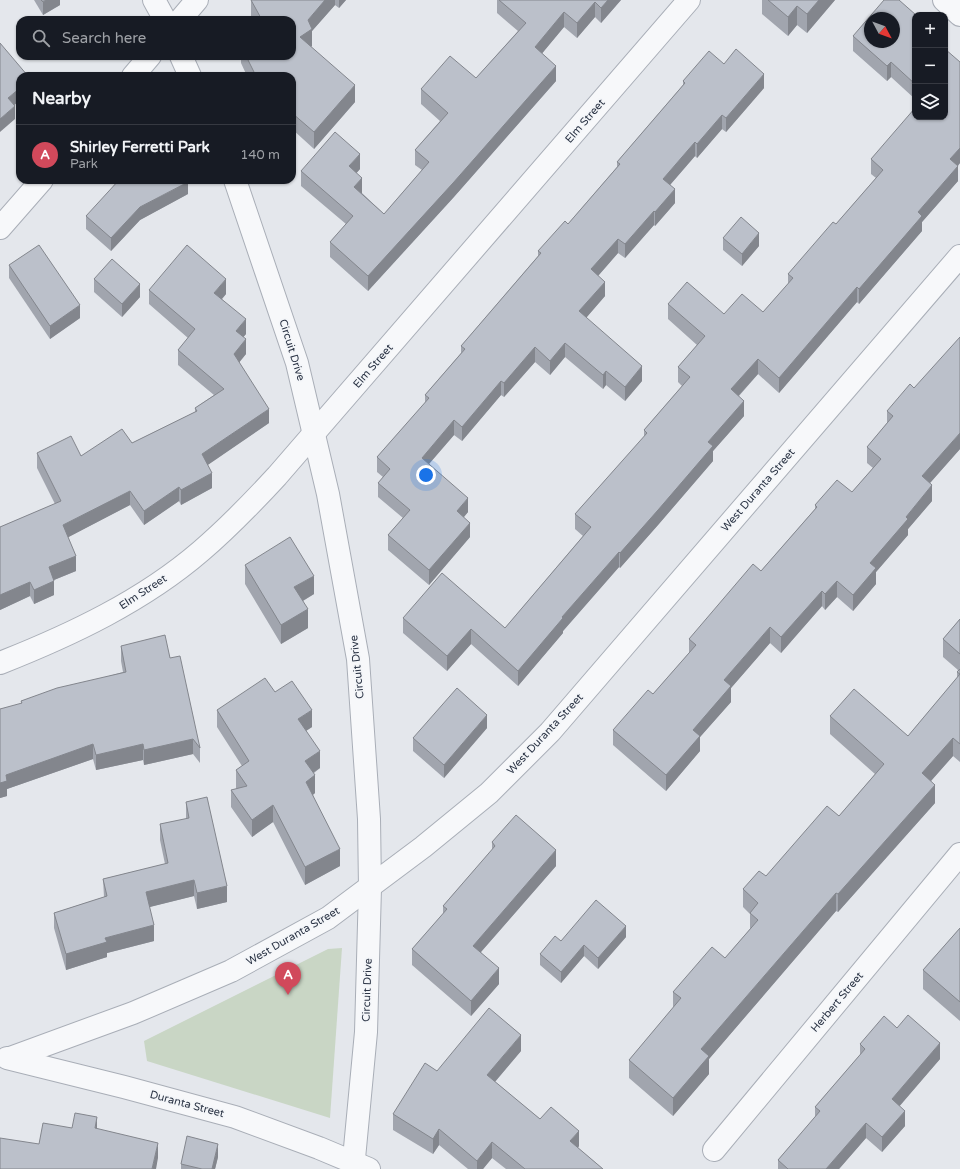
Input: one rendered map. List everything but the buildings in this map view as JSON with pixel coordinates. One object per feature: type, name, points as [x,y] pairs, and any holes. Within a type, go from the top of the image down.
[{"type":"street","points":[[154,0],[163,16]]},
{"type":"street","points":[[183,16],[197,0]]},
{"type":"street","name":"Elm Street","points":[[0,663],[73,632],[114,611],[162,580],[201,551],[239,516],[315,433],[689,0]]},
{"type":"street","points":[[944,0],[960,14]]},
{"type":"street","points":[[136,72],[147,60]]},
{"type":"street","points":[[183,60],[188,72]]},
{"type":"street","points":[[0,228],[38,184]]},
{"type":"street","name":"Circuit Drive","points":[[236,184],[297,363],[315,433],[328,494],[358,659],[369,819],[370,888],[366,1032],[359,1167]]},
{"type":"street","name":"West Duranta Street","points":[[5,1059],[133,1013],[231,971],[328,918],[370,888],[489,793],[550,732],[960,256]]},
{"type":"street","name":"Herbert Street","points":[[714,1150],[960,854]]},
{"type":"street","name":"Duranta Street","points":[[5,1059],[236,1117],[359,1167]]},
{"type":"green space","points":[[342,948],[330,1118],[147,1061],[144,1041],[328,949]]},
{"type":"place","name":"Shirley Ferretti Park","points":[[288,995]]}]
